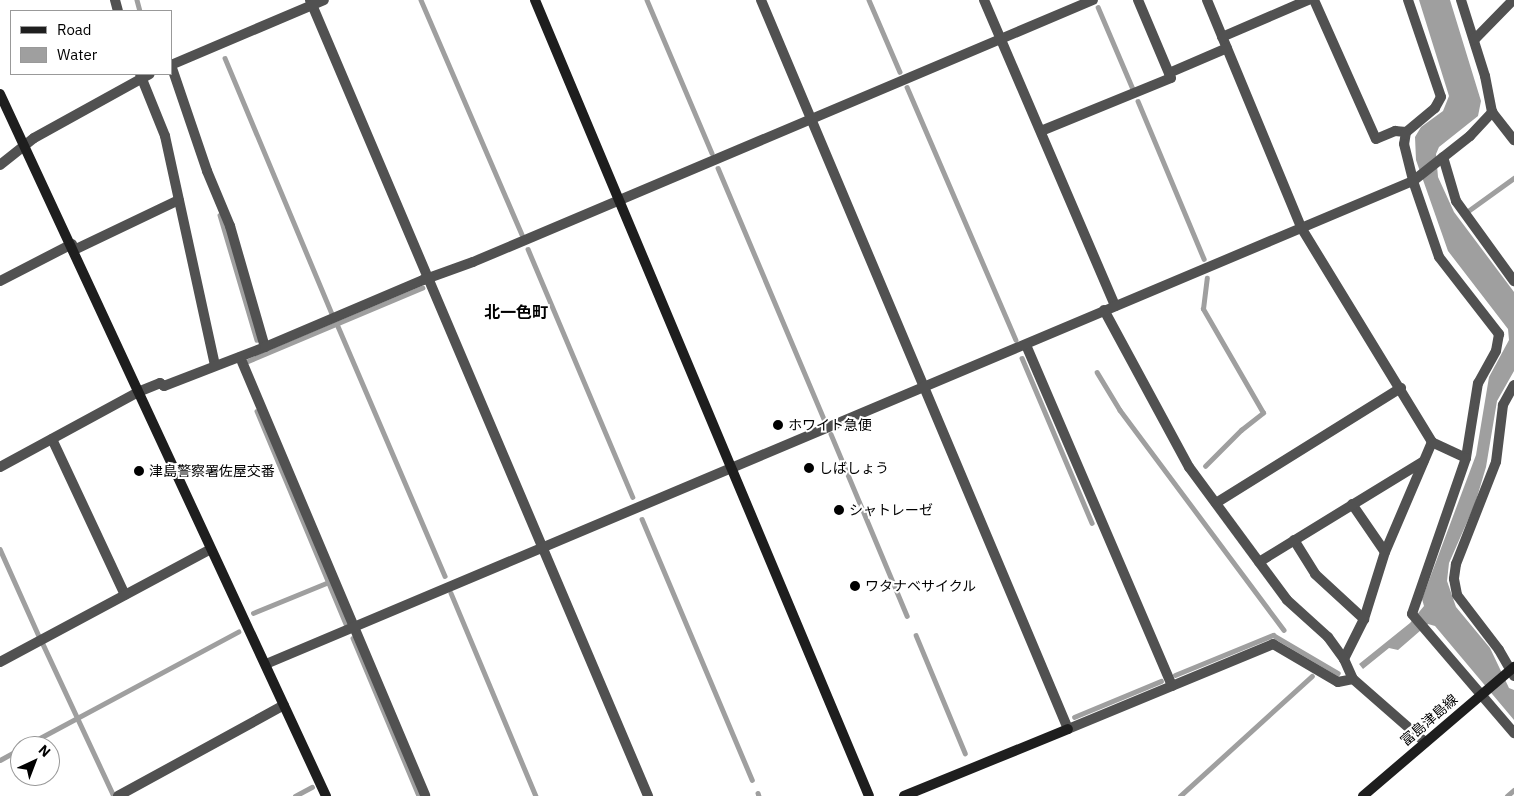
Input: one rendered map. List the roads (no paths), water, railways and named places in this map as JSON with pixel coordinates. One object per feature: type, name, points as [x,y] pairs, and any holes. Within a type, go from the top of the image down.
[{"type":"street","points":[[172,65],[311,2],[324,0]]},
{"type":"street","points":[[535,0],[734,469],[869,796]]},
{"type":"street","points":[[761,0],[1068,729]]},
{"type":"street","points":[[984,0],[1115,306]]},
{"type":"street","points":[[0,467],[138,392],[160,383],[164,386],[265,347],[812,120],[1001,39],[1071,4],[1094,0]]},
{"type":"street","points":[[1041,131],[1110,100],[1139,93],[1171,78],[1138,0]]},
{"type":"street","points":[[1207,0],[1302,228],[1401,388],[1432,442],[1466,458]]},
{"type":"street","points":[[1222,37],[1308,0]]},
{"type":"street","points":[[1314,0],[1376,139],[1395,131],[1406,132]]},
{"type":"street","points":[[1408,0],[1441,97],[1435,108],[1406,132],[1404,144],[1439,257],[1499,334],[1496,351],[1478,383],[1466,458],[1414,616],[1514,733]]},
{"type":"street","points":[[1461,0],[1474,40],[1492,112],[1514,140]]},
{"type":"street","points":[[1474,40],[1513,0]]},
{"type":"street","points":[[311,2],[430,278],[542,549],[648,796]]},
{"type":"street","points":[[1169,73],[1227,48]]},
{"type":"street","points":[[172,68],[207,171],[230,226],[265,347]]},
{"type":"street","points":[[0,165],[25,146],[143,75],[164,136],[215,366]]},
{"type":"street","points":[[0,94],[73,247],[138,392],[326,796]]},
{"type":"street","points":[[266,664],[734,469],[1104,310],[1302,228],[1415,178],[1482,126],[1492,112]]},
{"type":"street","points":[[1440,158],[1456,201],[1514,281]]},
{"type":"street","points":[[0,281],[179,200]]},
{"type":"street","points":[[1104,310],[1189,467],[1287,600],[1328,637],[1344,659],[1353,679],[1425,742]]},
{"type":"street","points":[[1026,345],[1172,686]]},
{"type":"street","points":[[240,356],[425,796]]},
{"type":"street","points":[[1511,671],[1499,650],[1457,595],[1454,579],[1456,564],[1496,462],[1503,405],[1514,385]]},
{"type":"street","points":[[1216,503],[1401,388]]},
{"type":"street","points":[[52,439],[125,595]]},
{"type":"street","points":[[1344,659],[1364,618],[1385,552],[1432,442]]},
{"type":"street","points":[[1259,562],[1424,461]]},
{"type":"street","points":[[1352,504],[1385,552]]},
{"type":"street","points":[[1294,540],[1315,574],[1364,618]]},
{"type":"street","points":[[0,662],[211,549]]},
{"type":"street","points":[[904,796],[1273,644],[1338,682],[1353,679]]},
{"type":"street","name":"富島津島線","points":[[1363,796],[1481,693],[1511,671]]},
{"type":"street","points":[[118,796],[284,705]]},
{"type":"water","points":[[1419,0],[1450,0],[1481,101],[1478,116],[1439,147],[1436,154],[1438,177],[1454,212],[1514,292],[1514,371],[1497,401],[1486,467],[1475,504],[1449,563],[1447,581],[1456,607],[1490,648],[1509,688],[1514,690],[1514,720],[1435,626],[1428,624],[1398,650],[1389,648],[1363,669],[1359,664],[1410,623],[1424,606],[1422,599],[1476,455],[1489,377],[1509,340],[1508,329],[1448,251],[1416,160],[1415,137],[1421,127],[1443,111],[1449,96]]},
{"type":"waterway","points":[[137,0],[140,10]]},
{"type":"waterway","points":[[421,0],[522,234]]},
{"type":"waterway","points":[[647,0],[712,153]]},
{"type":"waterway","points":[[869,0],[900,72]]},
{"type":"waterway","points":[[1098,7],[1133,89]]},
{"type":"waterway","points":[[225,58],[332,314]]},
{"type":"waterway","points":[[907,87],[1016,340]]},
{"type":"waterway","points":[[1138,101],[1204,259]]},
{"type":"waterway","points":[[718,168],[825,421]]},
{"type":"waterway","points":[[1468,211],[1514,178]]},
{"type":"waterway","points":[[220,215],[257,340]]},
{"type":"waterway","points":[[528,249],[633,497]]},
{"type":"waterway","points":[[1205,466],[1241,430],[1263,413],[1203,309],[1207,278]]},
{"type":"waterway","points":[[248,361],[422,288]]},
{"type":"waterway","points":[[337,324],[445,576]]},
{"type":"waterway","points":[[1022,358],[1092,523]]},
{"type":"waterway","points":[[1097,372],[1120,410],[1284,630]]},
{"type":"waterway","points":[[257,411],[346,624]]},
{"type":"waterway","points":[[831,434],[907,616]]},
{"type":"waterway","points":[[642,519],[752,780]]},
{"type":"waterway","points":[[0,549],[39,636]]},
{"type":"waterway","points":[[253,613],[329,582]]},
{"type":"waterway","points":[[451,593],[536,796]]},
{"type":"waterway","points":[[44,736],[238,632]]},
{"type":"waterway","points":[[916,635],[965,753]]},
{"type":"waterway","points":[[1175,675],[1273,635],[1338,673]]},
{"type":"waterway","points":[[353,638],[419,796]]},
{"type":"waterway","points":[[43,644],[114,796]]},
{"type":"waterway","points":[[1180,796],[1312,676]]},
{"type":"waterway","points":[[1074,717],[1161,681]]},
{"type":"waterway","points":[[0,760],[10,754]]},
{"type":"waterway","points":[[295,796],[312,787]]},
{"type":"waterway","points":[[1507,796],[1514,790]]},
{"type":"place","name":"ホワイト急便","points":[[778,425]]},
{"type":"place","name":"しばしょう","points":[[809,468]]},
{"type":"place","name":"津島警察署佐屋交番","points":[[139,471]]},
{"type":"place","name":"シャトレーゼ","points":[[839,510]]},
{"type":"place","name":"ワタナベサイクル","points":[[855,586]]},
{"type":"district","name":"北一色町","points":[[516,312]]}]
